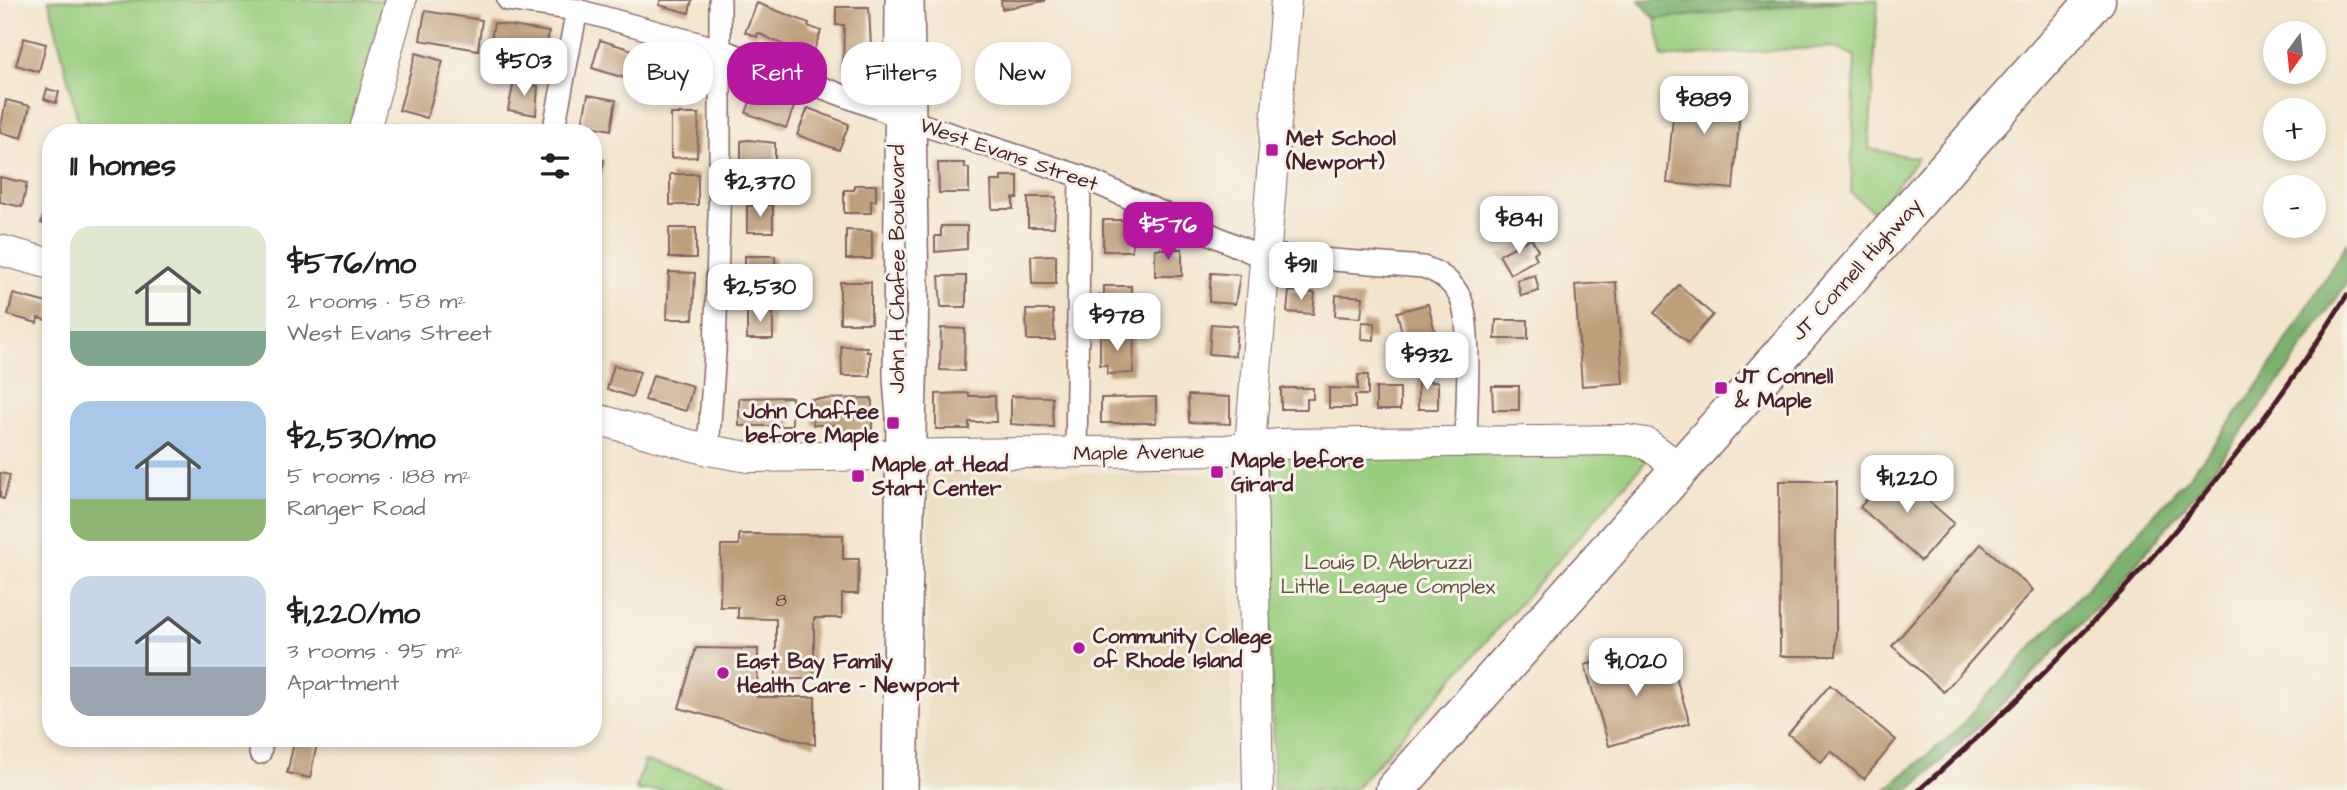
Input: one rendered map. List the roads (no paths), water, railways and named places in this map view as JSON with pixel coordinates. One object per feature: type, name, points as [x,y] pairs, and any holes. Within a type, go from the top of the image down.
[{"type":"highway","name":"JT Connell Highway","points":[[1395,790],[2096,0]]},
{"type":"street","points":[[367,124],[401,0]]},
{"type":"street","name":"West Evans Street","points":[[508,0],[577,10],[719,49],[906,118],[1080,176],[1263,256],[1423,267],[1448,281],[1460,297],[1465,322],[1466,443]]},
{"type":"street","points":[[708,450],[719,221],[720,0]]},
{"type":"street","name":"John H Chafee Boulevard","points":[[896,0],[918,295],[906,455]]},
{"type":"street","name":"John H Chafee Boulevard","points":[[906,118],[913,0]]},
{"type":"street","points":[[1258,790],[1251,447],[1263,256],[1286,0]]},
{"type":"street","points":[[556,124],[577,10]]},
{"type":"street","points":[[1076,453],[1080,176]]},
{"type":"street","points":[[0,250],[42,262]]},
{"type":"street","name":"Maple Avenue","points":[[602,421],[708,450],[762,457],[1076,453],[1279,444],[1632,440],[1646,443],[1680,468]]},
{"type":"street","points":[[893,790],[906,455]]},
{"type":"street","points":[[906,455],[907,790]]},
{"type":"railway","points":[[1919,790],[2038,679],[2151,558],[2256,429],[2347,295]]},
{"type":"place","name":"Met School (Newport)","points":[[1272,150]]},
{"type":"place","name":"JT Connell & Maple","points":[[1721,388]]},
{"type":"place","name":"John Chaffee before Maple","points":[[893,423]]},
{"type":"place","name":"Maple before Girard","points":[[1217,472]]},
{"type":"place","name":"Maple at Head Start Center","points":[[858,476]]},
{"type":"place","name":"Community College of Rhode Island","points":[[1079,648]]},
{"type":"place","name":"East Bay Family Health Care - Newport","points":[[723,673]]},
{"type":"park label","name":"Louis D. Abbruzzi Little League Complex","points":[[1388,574]]}]
